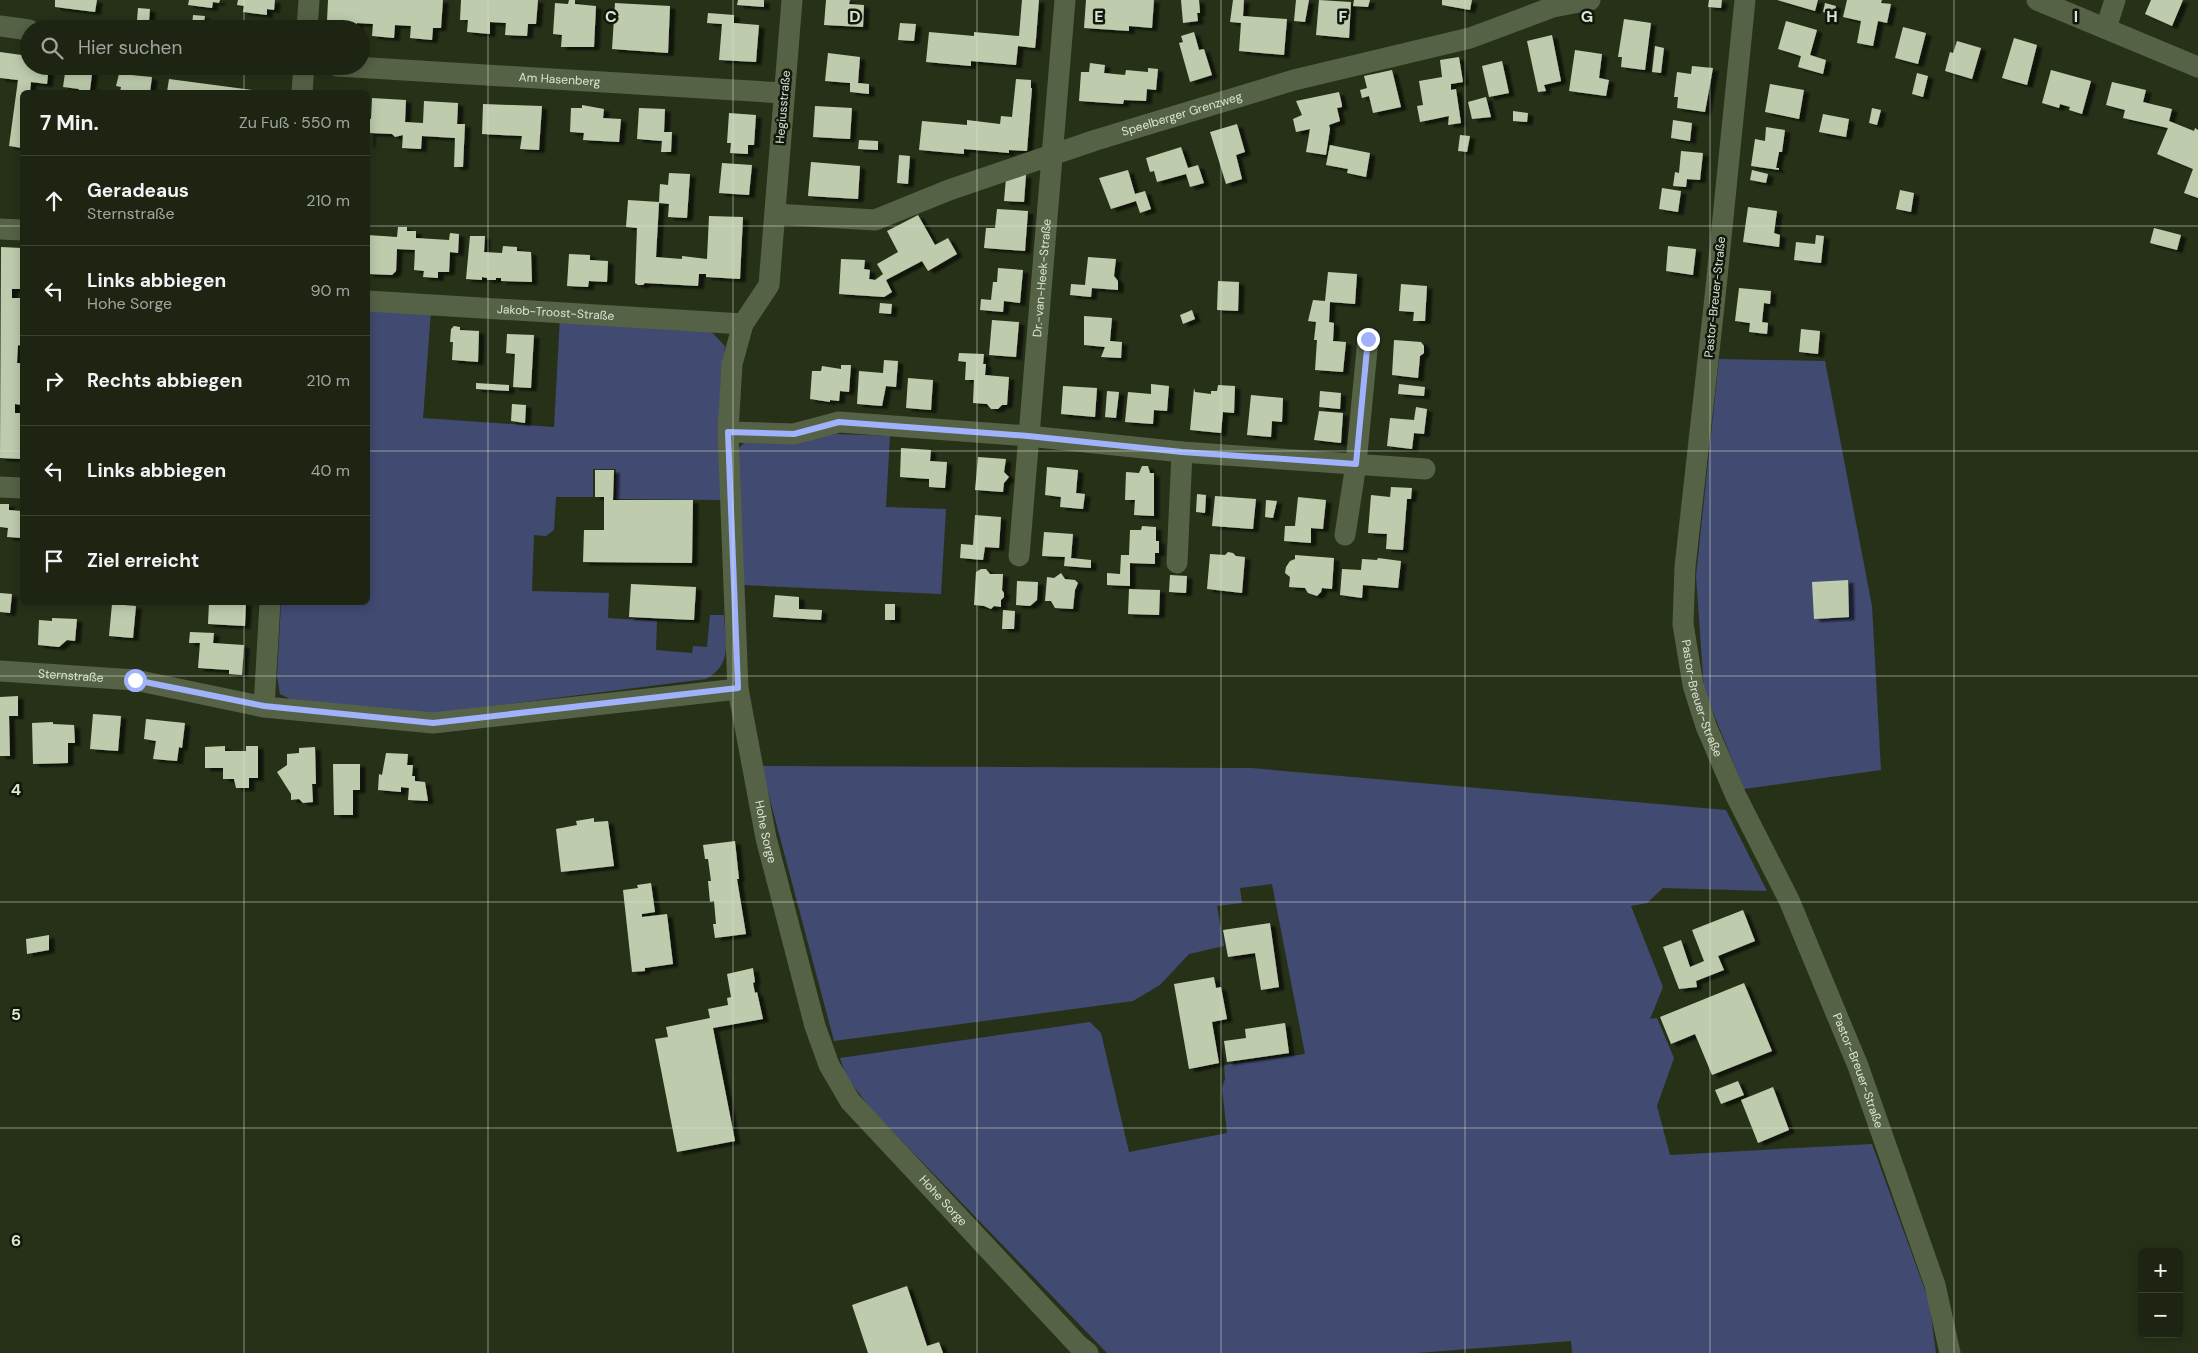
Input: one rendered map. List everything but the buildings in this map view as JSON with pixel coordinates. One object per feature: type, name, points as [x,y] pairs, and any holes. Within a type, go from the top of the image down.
[{"type":"street","points":[[307,20],[308,0]]},
{"type":"street","name":"Hegiusstraße","points":[[775,214],[792,0]]},
{"type":"street","name":"Dr.-van-Heek-Straße","points":[[1019,556],[1065,0]]},
{"type":"street","name":"Speelberger Grenzweg","points":[[775,214],[875,220],[949,190],[1052,154],[1294,80],[1470,38],[1553,7],[1590,0]]},
{"type":"street","name":"Pastor-Breuer-Straße","points":[[1745,0],[1685,567],[1684,624],[1693,685],[1706,726],[1736,796],[1789,900],[1858,1066],[1935,1285],[1950,1353]]},
{"type":"street","points":[[2036,0],[2198,67]]},
{"type":"street","points":[[2106,28],[2114,0]]},
{"type":"street","points":[[0,26],[20,29]]},
{"type":"street","name":"Am Hasenberg","points":[[370,68],[784,93]]},
{"type":"street","points":[[302,90],[303,75]]},
{"type":"street","name":"Hohe Sorge","points":[[775,214],[769,285],[743,324],[732,364],[728,432],[738,688],[766,838],[815,1026],[829,1065],[850,1100],[1081,1350]]},
{"type":"street","points":[[0,229],[20,230]]},
{"type":"street","name":"Jakob-Troost-Straße","points":[[370,301],[743,324]]},
{"type":"street","points":[[1345,535],[1356,464],[1368,339]]},
{"type":"street","points":[[728,432],[794,434],[839,422],[1028,436],[1182,452],[1425,469]]},
{"type":"street","points":[[1177,563],[1182,452]]},
{"type":"street","points":[[0,486],[20,488]]},
{"type":"street","points":[[264,706],[270,605]]},
{"type":"street","name":"Sternstraße","points":[[0,671],[135,680],[264,706],[433,723],[738,688]]},
{"type":"shaded area","points":[[370,307],[431,311],[423,418],[554,427],[560,317],[706,326],[725,346],[720,389],[720,500],[616,499],[616,469],[593,469],[593,497],[556,497],[554,530],[546,536],[534,535],[532,591],[609,593],[608,618],[657,621],[656,650],[692,653],[693,646],[707,647],[710,615],[724,615],[726,652],[715,673],[706,679],[429,714],[294,701],[280,694],[277,677],[281,605],[370,605]]},
{"type":"shaded area","points":[[1719,359],[1825,361],[1872,606],[1881,770],[1744,789],[1704,690],[1696,576]]},
{"type":"shaded area","points":[[838,434],[890,436],[886,507],[946,509],[941,594],[740,585],[736,451],[746,441]]},
{"type":"shaded area","points":[[761,766],[1251,768],[1726,810],[1767,891],[1663,888],[1647,903],[1631,906],[1663,987],[1650,1019],[1657,1018],[1674,1058],[1657,1106],[1670,1155],[1872,1144],[1929,1301],[1936,1353],[1572,1353],[1571,1341],[1417,1353],[1107,1353],[870,1108],[846,1076],[840,1058],[1090,1022],[1101,1033],[1129,1152],[1227,1133],[1222,1088],[1225,1079],[1224,1065],[1305,1054],[1272,884],[1240,888],[1242,903],[1217,906],[1224,946],[1189,954],[1160,985],[1133,1001],[834,1041]]},
{"type":"route","points":[[135,680],[264,706],[433,723],[738,688],[728,432],[794,434],[839,422],[1028,436],[1182,452],[1356,464],[1368,339]]}]
